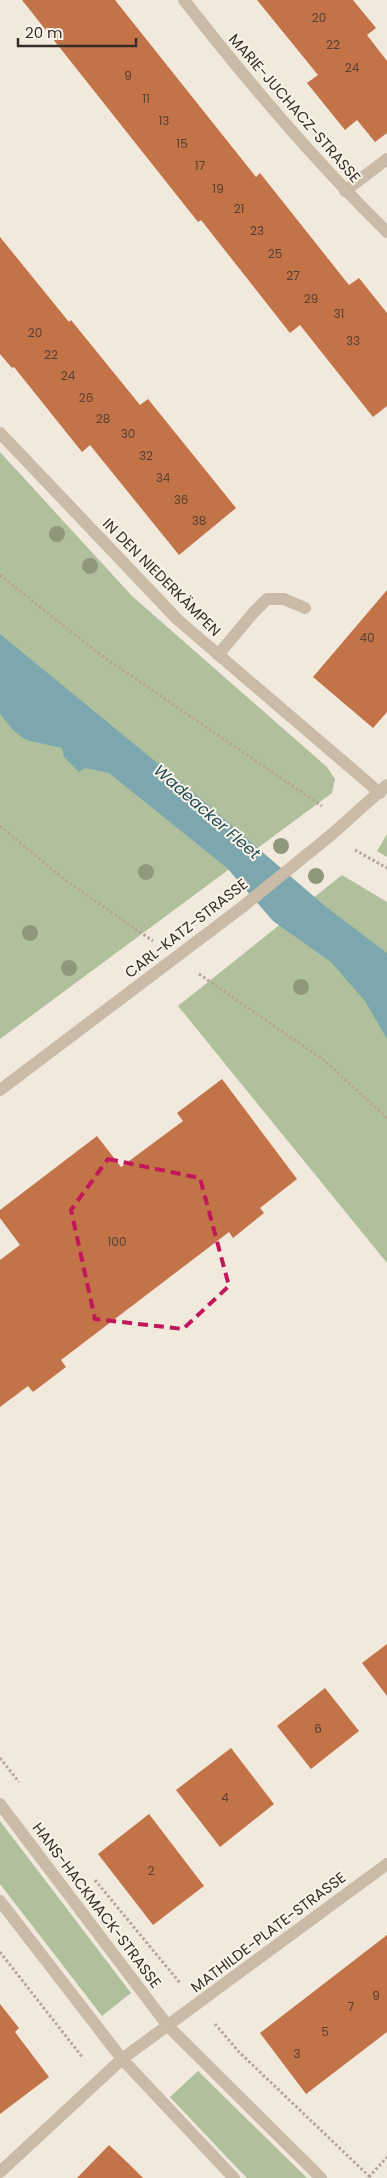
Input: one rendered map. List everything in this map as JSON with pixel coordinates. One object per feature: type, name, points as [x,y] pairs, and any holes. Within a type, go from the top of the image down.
[{"type":"street","name":"MARIE-JUCHACZ-STRASSE","points":[[184,0],[238,69],[346,191],[387,232]]},
{"type":"street","points":[[346,191],[387,159]]},
{"type":"street","name":"IN DEN NIEDERKÄMPEN","points":[[0,433],[178,620],[218,655],[384,789]]},
{"type":"street","points":[[218,655],[253,613],[268,599],[284,599],[305,608]]},
{"type":"street","name":"CARL-KATZ-STRASSE","points":[[0,1090],[241,908],[331,836],[384,789]]},
{"type":"street","name":"HANS-HACKMACK-STRASSE","points":[[0,1804],[168,2026],[321,2178]]},
{"type":"street","name":"MATHILDE-PLATE-STRASSE","points":[[168,2026],[387,1864]]},
{"type":"street","points":[[0,1901],[122,2059],[234,2178]]},
{"type":"street","points":[[0,2172],[122,2059],[168,2026]]},
{"type":"path","points":[[0,575],[102,656],[346,822]]},
{"type":"path","points":[[331,836],[387,868]]},
{"type":"path","points":[[0,1758],[23,1788]]},
{"type":"path","points":[[92,1877],[240,2052],[370,2177],[387,2157]]},
{"type":"highlighted area","points":[[108,1159],[200,1178],[229,1286],[183,1329],[95,1319],[71,1210]]},
{"type":"green space","points":[[0,452],[132,596],[327,767],[335,779],[332,793],[0,1039]]},
{"type":"green space","points":[[387,834],[387,857],[377,851]]},
{"type":"green space","points":[[342,875],[387,902],[387,1263],[178,1006]]},
{"type":"green space","points":[[0,1821],[131,1993],[102,2016],[0,1884]]},
{"type":"green space","points":[[198,2071],[307,2178],[247,2178],[170,2097]]},
{"type":"water","name":"Wadeacker Fleet","points":[[0,634],[200,798],[325,906],[387,953],[387,1039],[365,1001],[331,962],[273,921],[227,868],[109,773],[85,768],[79,772],[64,757],[62,748],[26,740],[13,730],[0,714]]},
{"type":"building","points":[[22,0],[115,0],[256,177],[260,173],[349,285],[359,278],[387,313],[387,406],[373,417],[300,325],[290,333],[201,220],[198,222]]},
{"type":"building","points":[[257,0],[353,0],[376,28],[367,35],[387,61],[387,133],[375,142],[357,120],[345,130],[307,83],[318,75]]},
{"type":"building","points":[[0,237],[140,405],[148,399],[236,508],[179,555],[90,445],[82,452],[14,367],[12,368],[0,354]]},
{"type":"building","points":[[387,590],[387,712],[373,728],[313,677]]},
{"type":"building","points":[[222,1079],[297,1179],[260,1208],[264,1213],[233,1238],[229,1232],[61,1360],[66,1367],[33,1392],[28,1386],[0,1407],[0,1260],[20,1245],[0,1218],[0,1210],[97,1136],[121,1167],[183,1121],[177,1113]]},
{"type":"building","points":[[387,1644],[387,1696],[362,1663]]},
{"type":"building","points":[[325,1688],[359,1731],[311,1769],[277,1726]]},
{"type":"building","points":[[231,1748],[274,1804],[220,1847],[176,1790]]},
{"type":"building","points":[[149,1814],[204,1886],[153,1925],[98,1854]]},
{"type":"building","points":[[387,1935],[387,2032],[306,2094],[260,2033]]},
{"type":"building","points":[[0,2004],[19,2028],[15,2032],[49,2077],[0,2114]]},
{"type":"building","points":[[109,2145],[129,2164],[143,2178],[77,2178]]}]
